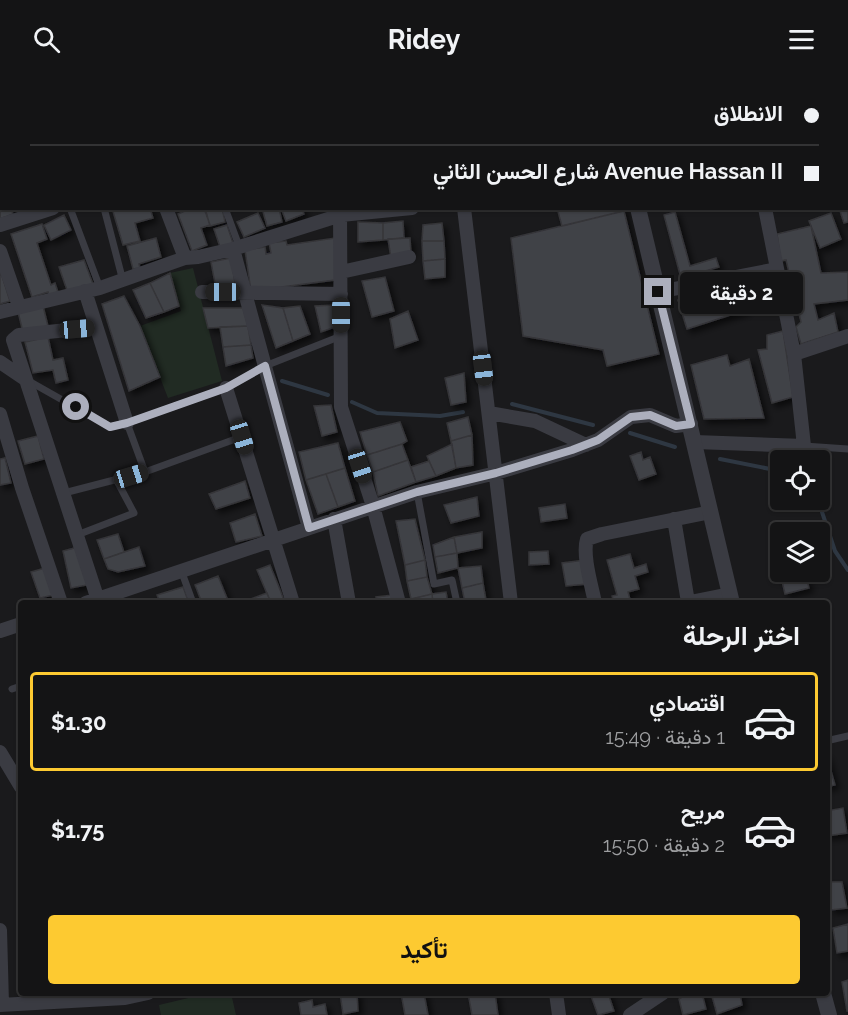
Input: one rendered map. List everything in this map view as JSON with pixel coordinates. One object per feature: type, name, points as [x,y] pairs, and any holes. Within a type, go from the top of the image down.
[{"type":"street","points":[[0,225],[44,210]]},
{"type":"street","points":[[167,210],[185,258]]},
{"type":"street","points":[[0,312],[100,288],[185,258],[236,248],[341,212],[376,210]]},
{"type":"street","points":[[464,210],[511,600]]},
{"type":"street","points":[[639,210],[731,599]]},
{"type":"street","points":[[695,442],[804,446],[794,354],[765,210]]},
{"type":"street","points":[[341,212],[341,407],[373,506],[398,600]]},
{"type":"street","points":[[236,248],[245,292],[309,528]]},
{"type":"street","points":[[0,251],[19,306]]},
{"type":"street","points":[[341,272],[409,257]]},
{"type":"street","points":[[658,292],[777,269]]},
{"type":"street","points":[[85,291],[127,423]]},
{"type":"street","points":[[202,292],[341,294]]},
{"type":"street","points":[[93,600],[64,493],[13,340],[15,337],[96,327]]},
{"type":"street","points":[[794,354],[848,336]]},
{"type":"street","points":[[0,362],[25,379]]},
{"type":"street","points":[[226,388],[292,600]]},
{"type":"street","points":[[489,413],[535,421],[586,445]]},
{"type":"street","points":[[0,414],[60,600]]},
{"type":"street","points":[[100,600],[373,506],[417,492],[496,473],[586,445],[639,415],[650,415],[676,426],[691,424]]},
{"type":"street","points":[[595,600],[586,555],[587,539],[711,512]]},
{"type":"street","points":[[334,519],[348,600]]},
{"type":"street","points":[[675,519],[687,600]]},
{"type":"street","points":[[0,631],[18,625]]},
{"type":"street","points":[[0,752],[18,782]]},
{"type":"street","points":[[0,930],[1,1004],[90,996],[124,996]]},
{"type":"street","points":[[556,996],[559,1015]]},
{"type":"street","points":[[630,1015],[658,996]]},
{"type":"street","points":[[824,996],[829,1015]]},
{"type":"lane","points":[[71,210],[100,288]]},
{"type":"lane","points":[[105,210],[123,281]]},
{"type":"lane","points":[[226,210],[236,248]]},
{"type":"lane","points":[[25,379],[110,427],[226,388],[265,366],[341,336]]},
{"type":"lane","points":[[127,423],[145,472]]},
{"type":"lane","points":[[64,493],[117,481],[242,437]]},
{"type":"lane","points":[[804,446],[848,449]]},
{"type":"lane","points":[[77,535],[134,513],[117,481]]},
{"type":"lane","points":[[417,492],[435,584],[452,580],[456,600]]},
{"type":"lane","points":[[182,570],[192,600]]},
{"type":"lane","points":[[12,689],[18,687]]},
{"type":"lane","points":[[830,740],[848,736]]},
{"type":"shaded area","points":[[193,268],[222,381],[168,398],[140,326],[181,311],[170,273]]},
{"type":"shaded area","points":[[196,996],[232,996],[236,1015],[161,1015],[159,1005]]},
{"type":"building","points":[[0,210],[12,210],[13,214],[0,219]]},
{"type":"building","points":[[113,210],[151,210],[153,218],[135,223],[140,241],[123,245]]},
{"type":"building","points":[[187,210],[205,210],[210,225],[201,228],[207,245],[192,251],[178,214]]},
{"type":"building","points":[[206,210],[222,210],[225,222],[210,226]]},
{"type":"building","points":[[263,210],[279,210],[282,222],[267,226]]},
{"type":"building","points":[[282,210],[303,210],[304,214],[286,221]]},
{"type":"building","points":[[558,210],[624,211],[562,226]]},
{"type":"building","points":[[840,210],[848,210],[848,222],[844,223]]},
{"type":"building","points":[[624,211],[659,354],[607,366],[603,350],[523,336],[511,238]]},
{"type":"building","points":[[675,212],[690,266],[716,258],[719,267],[681,278],[664,215]]},
{"type":"building","points":[[258,213],[265,228],[244,237],[237,222]]},
{"type":"building","points":[[831,213],[841,239],[820,248],[809,221]]},
{"type":"building","points":[[64,215],[71,230],[51,240],[44,225]]},
{"type":"building","points":[[403,221],[404,238],[383,240],[383,223]]},
{"type":"building","points":[[358,222],[383,223],[383,240],[358,242]]},
{"type":"building","points":[[442,223],[444,241],[422,241],[423,225]]},
{"type":"building","points":[[42,224],[47,239],[37,243],[51,285],[55,283],[58,292],[49,295],[48,292],[32,297],[11,234]]},
{"type":"building","points":[[227,225],[233,243],[220,247],[214,229]]},
{"type":"building","points":[[811,226],[821,273],[848,272],[848,300],[814,304],[818,320],[834,313],[838,332],[801,344],[796,327],[801,322],[786,260],[781,261],[777,234]]},
{"type":"building","points":[[156,238],[161,257],[139,264],[140,268],[133,269],[127,246]]},
{"type":"building","points":[[335,238],[335,280],[251,291],[245,250],[265,247],[266,254],[271,253],[269,243],[286,241],[287,245]]},
{"type":"building","points":[[410,238],[411,254],[391,258],[388,239]]},
{"type":"building","points":[[422,241],[444,241],[445,259],[423,261]]},
{"type":"building","points":[[231,258],[236,289],[216,289],[211,262]]},
{"type":"building","points":[[445,259],[445,277],[425,279],[423,261]]},
{"type":"building","points":[[84,260],[93,284],[68,293],[59,267]]},
{"type":"building","points":[[0,270],[10,301],[0,304]]},
{"type":"building","points":[[170,273],[179,306],[164,312],[150,283]]},
{"type":"building","points":[[385,277],[394,311],[372,317],[362,281]]},
{"type":"building","points":[[150,283],[164,312],[146,318],[133,290]]},
{"type":"building","points":[[736,286],[746,310],[687,329],[678,300]]},
{"type":"building","points":[[124,296],[140,326],[160,377],[129,391],[102,304]]},
{"type":"building","points":[[262,305],[283,308],[293,341],[276,348]]},
{"type":"building","points":[[335,305],[335,327],[321,332],[315,306]]},
{"type":"building","points":[[43,306],[48,326],[23,332],[18,312]]},
{"type":"building","points":[[300,306],[310,334],[293,341],[283,308]]},
{"type":"building","points":[[203,308],[243,308],[248,326],[208,328]]},
{"type":"building","points":[[408,311],[418,340],[395,348],[390,319]]},
{"type":"building","points":[[248,326],[251,345],[223,347],[220,327]]},
{"type":"building","points":[[783,331],[793,397],[772,403],[758,350],[767,349],[767,335]]},
{"type":"building","points":[[48,337],[53,360],[63,358],[68,380],[56,383],[53,370],[33,373],[25,342]]},
{"type":"building","points":[[251,345],[253,358],[226,366],[223,347]]},
{"type":"building","points":[[727,355],[730,366],[749,359],[764,418],[704,419],[691,365]]},
{"type":"building","points":[[464,373],[466,402],[451,405],[445,378]]},
{"type":"building","points":[[331,405],[337,432],[322,436],[314,406]]},
{"type":"building","points":[[468,417],[472,435],[451,441],[447,423]]},
{"type":"building","points":[[400,422],[407,441],[367,455],[360,432]]},
{"type":"building","points":[[472,435],[473,465],[456,468],[451,441]]},
{"type":"building","points":[[38,436],[44,459],[25,464],[18,441]]},
{"type":"building","points":[[338,443],[345,468],[306,480],[299,452]]},
{"type":"building","points":[[402,444],[408,460],[373,472],[367,455]]},
{"type":"building","points":[[452,444],[456,468],[436,476],[427,456]]},
{"type":"building","points":[[641,452],[643,460],[650,457],[656,474],[639,480],[630,456]]},
{"type":"building","points":[[5,458],[11,483],[0,485],[0,459]]},
{"type":"building","points":[[408,460],[416,482],[378,496],[373,472]]},
{"type":"building","points":[[429,461],[436,476],[416,482],[411,467]]},
{"type":"building","points":[[345,468],[355,501],[338,507],[326,474]]},
{"type":"building","points":[[326,474],[338,507],[318,514],[306,480]]},
{"type":"building","points":[[245,481],[250,498],[216,509],[209,494]]},
{"type":"building","points":[[477,497],[479,516],[451,523],[444,505]]},
{"type":"building","points":[[565,504],[567,518],[541,522],[539,508]]},
{"type":"building","points":[[255,514],[262,536],[236,542],[230,523]]},
{"type":"building","points":[[415,519],[425,560],[405,565],[396,521]]},
{"type":"building","points":[[482,532],[482,548],[457,553],[454,537]]},
{"type":"building","points":[[118,534],[124,552],[104,559],[97,540]]},
{"type":"building","points":[[454,537],[457,553],[435,557],[433,545]]},
{"type":"building","points":[[78,547],[87,585],[71,588],[63,551]]},
{"type":"building","points":[[139,547],[145,566],[118,572],[108,569],[104,559]]},
{"type":"building","points":[[548,551],[549,564],[529,565],[529,552]]},
{"type":"building","points":[[457,553],[458,568],[438,573],[435,557]]},
{"type":"building","points":[[630,554],[634,568],[646,564],[648,572],[635,576],[639,589],[628,592],[630,600],[613,600],[612,596],[617,595],[607,560]]},
{"type":"building","points":[[425,560],[427,577],[407,581],[405,565]]},
{"type":"building","points":[[585,560],[588,584],[566,586],[562,563]]},
{"type":"building","points":[[270,565],[284,600],[270,600],[257,570]]},
{"type":"building","points":[[481,566],[483,583],[462,588],[458,568]]},
{"type":"building","points":[[45,568],[54,595],[40,598],[31,572]]},
{"type":"building","points":[[218,576],[228,600],[201,600],[195,585]]},
{"type":"building","points":[[427,577],[432,594],[411,599],[407,581]]},
{"type":"building","points":[[782,582],[808,582],[809,588],[785,594]]},
{"type":"building","points":[[483,583],[486,600],[464,600],[462,588]]},
{"type":"building","points":[[183,587],[188,600],[159,600],[157,595]]},
{"type":"building","points":[[446,592],[447,600],[433,600],[432,594]]},
{"type":"building","points":[[267,593],[270,600],[248,600]]},
{"type":"building","points":[[432,594],[433,600],[411,600]]},
{"type":"building","points":[[393,595],[393,600],[376,600],[376,597]]},
{"type":"building","points":[[830,767],[835,785],[830,786]]},
{"type":"building","points":[[843,808],[847,833],[830,836],[830,810]]},
{"type":"building","points":[[830,882],[842,882],[847,908],[831,910]]},
{"type":"building","points":[[848,924],[848,951],[837,953],[833,928]]},
{"type":"building","points":[[848,980],[848,1011],[847,1011],[842,982]]},
{"type":"building","points":[[340,996],[357,996],[358,1011],[343,1014]]},
{"type":"building","points":[[402,996],[425,996],[428,1015],[405,1015]]},
{"type":"building","points":[[469,996],[495,996],[498,1015],[472,1015]]},
{"type":"building","points":[[591,996],[609,996],[614,1011],[598,1015]]},
{"type":"building","points":[[684,996],[703,996],[706,1009],[683,1015],[679,999]]},
{"type":"building","points":[[712,996],[740,996],[742,1005],[717,1014]]},
{"type":"building","points":[[312,1000],[313,1007],[325,1004],[327,1015],[301,1015],[299,1003]]},
{"type":"waterway","points":[[282,381],[328,395]]},
{"type":"waterway","points":[[352,402],[377,413],[440,416],[463,412]]},
{"type":"waterway","points":[[512,404],[593,425]]},
{"type":"waterway","points":[[630,433],[675,447]]},
{"type":"waterway","points":[[720,459],[770,469]]},
{"type":"waterway","points":[[821,510],[835,551],[848,570]]},
{"type":"route","points":[[76,407],[110,427],[226,388],[265,366],[309,528],[417,492],[496,473],[572,450],[598,440],[631,417],[650,415],[676,426],[691,424],[658,292]]}]
